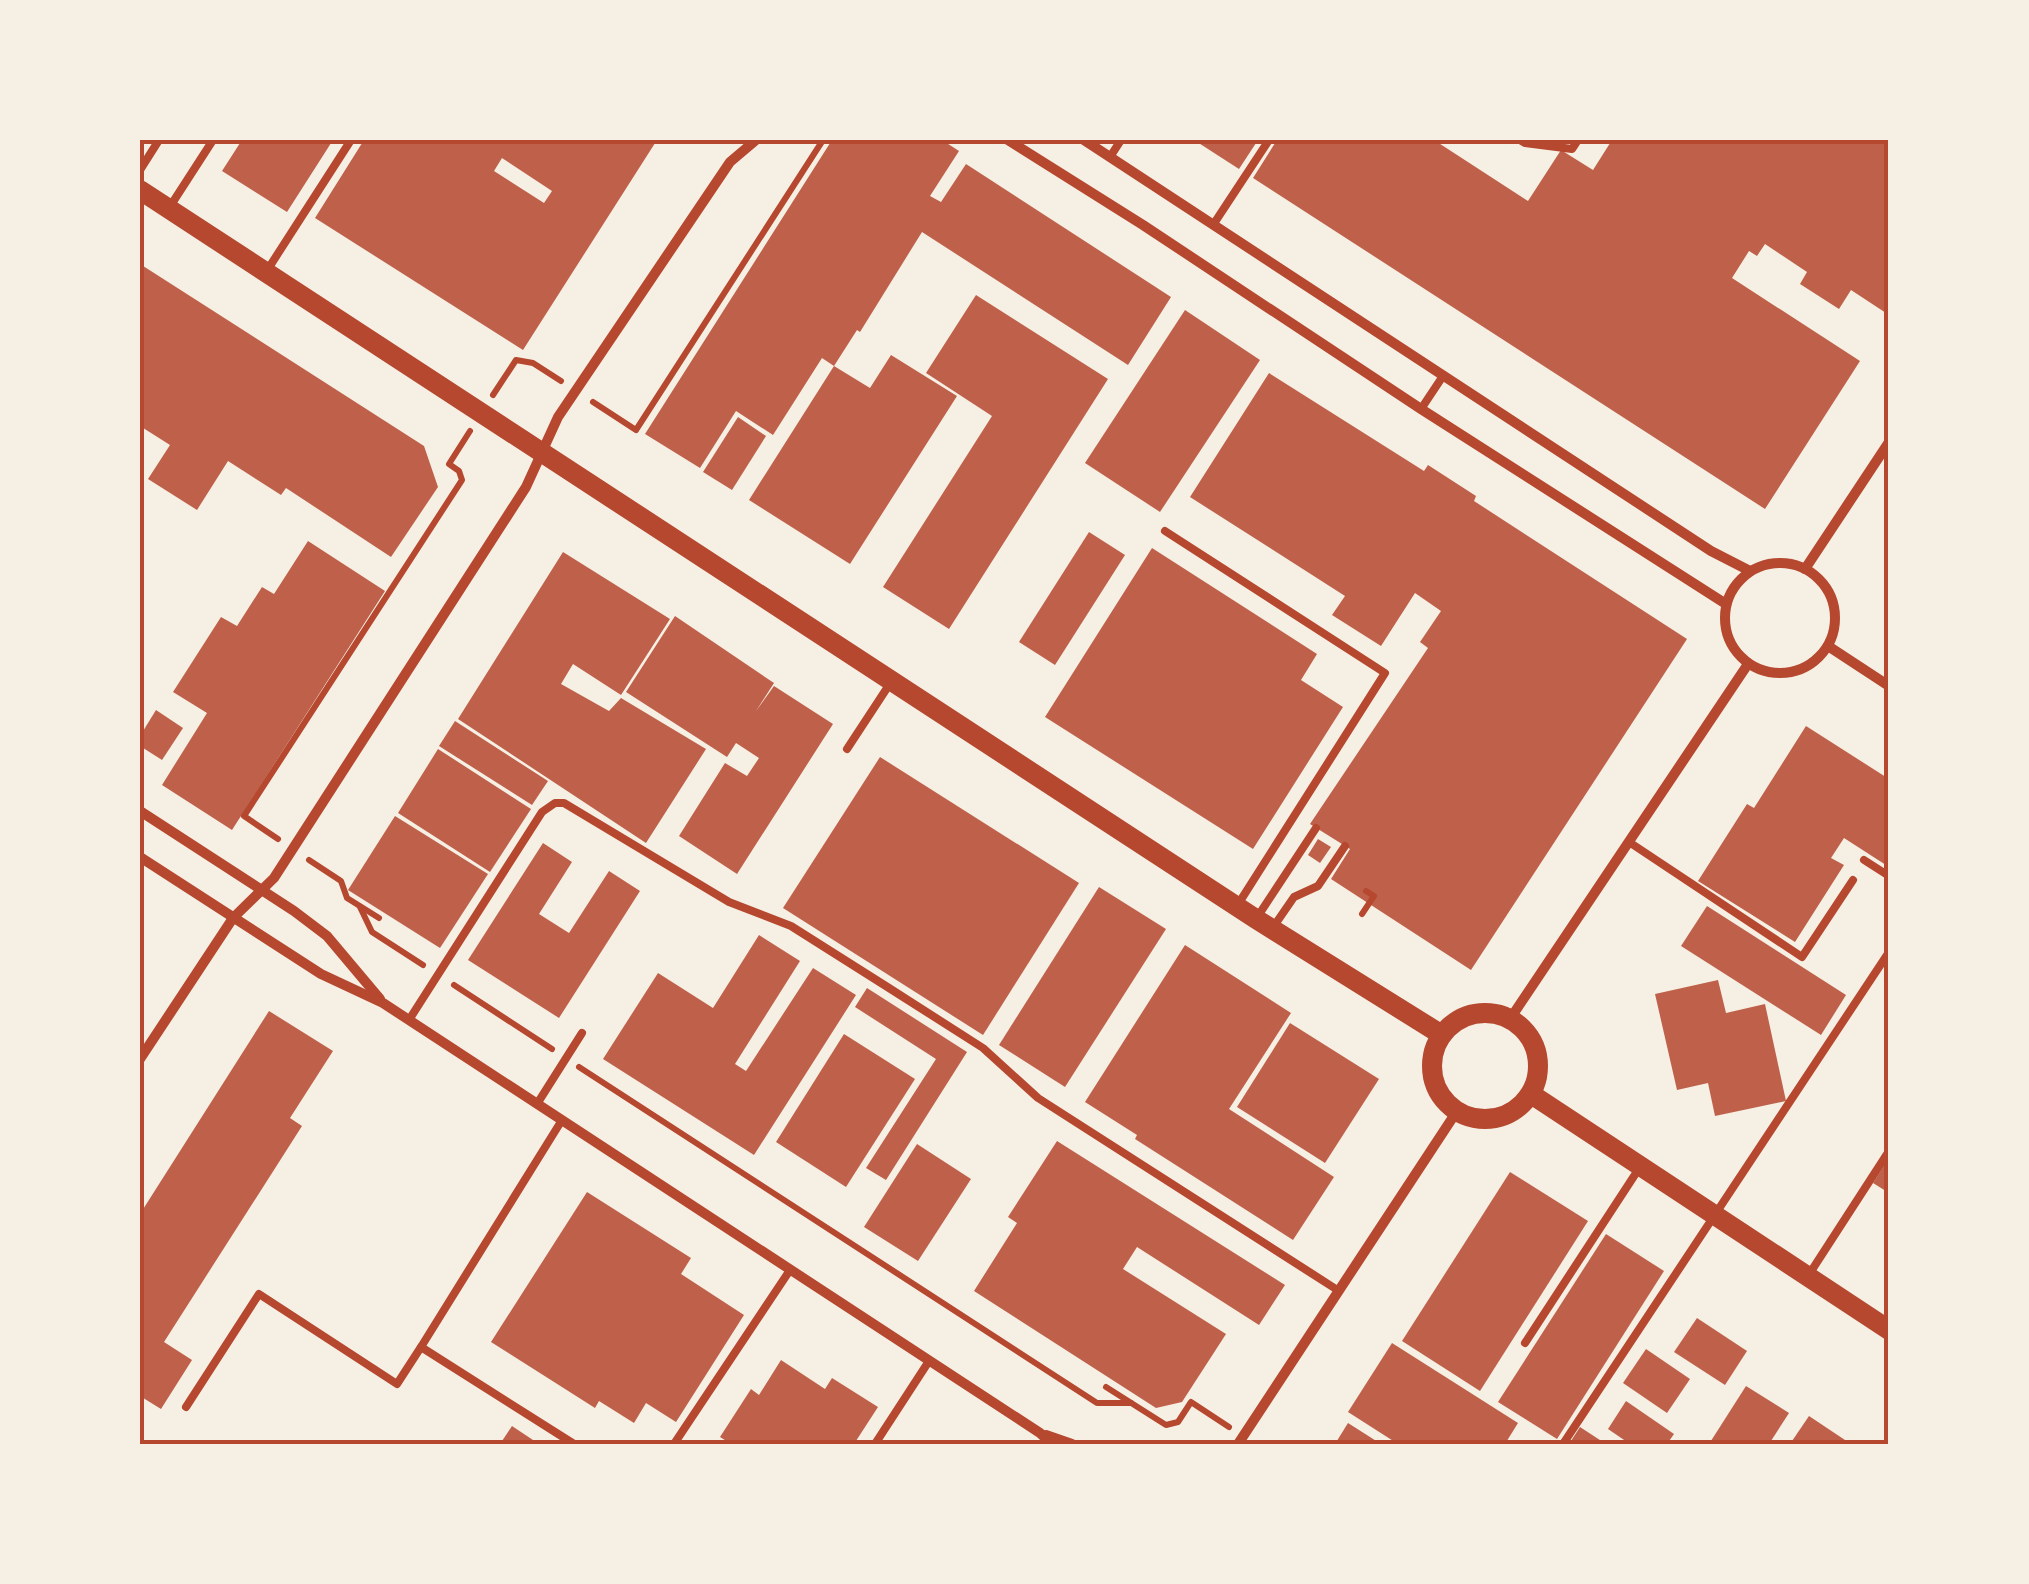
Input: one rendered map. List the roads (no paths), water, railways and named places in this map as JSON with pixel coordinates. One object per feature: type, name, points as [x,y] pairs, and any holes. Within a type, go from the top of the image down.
[{"type":"main road","points":[[140,190],[1236,906],[1442,1035]]},
{"type":"main road","points":[[1486,1012],[1510,1019],[1534,1044],[1538,1078],[1531,1094],[1522,1105],[1498,1118],[1470,1117],[1457,1112],[1435,1085],[1434,1051],[1442,1035],[1473,1014],[1486,1012]]},
{"type":"main road","points":[[1531,1094],[1889,1330]]},
{"type":"street","points":[[140,1060],[233,918],[274,878],[526,487],[558,417],[730,162],[756,140]]},
{"type":"street","points":[[1008,140],[1726,604]]},
{"type":"street","points":[[1084,140],[1710,551],[1750,571]]},
{"type":"street","points":[[1805,568],[1889,442]]},
{"type":"street","points":[[1787,563],[1805,568],[1831,595],[1836,619],[1833,638],[1824,654],[1809,666],[1793,673],[1766,672],[1748,664],[1728,639],[1726,604],[1750,571],[1768,564],[1787,563]]},
{"type":"street","points":[[1828,646],[1889,686]]},
{"type":"street","points":[[1510,1019],[1748,664]]},
{"type":"street","points":[[140,811],[327,936],[384,1004]]},
{"type":"street","points":[[140,857],[321,974],[410,1020],[1052,1444]]},
{"type":"street","points":[[1238,1444],[1457,1112]]},
{"type":"street","points":[[1040,1433],[1072,1444]]},
{"type":"lane","points":[[140,170],[160,140]]},
{"type":"lane","points":[[168,209],[213,140]]},
{"type":"lane","points":[[265,272],[351,140]]},
{"type":"lane","points":[[1110,157],[1121,140]]},
{"type":"lane","points":[[1213,225],[1268,140]]},
{"type":"lane","points":[[1520,140],[1572,150],[1578,140]]},
{"type":"lane","points":[[1421,409],[1443,376]]},
{"type":"lane","points":[[1164,531],[1385,673],[1236,906]]},
{"type":"lane","points":[[847,749],[892,680]]},
{"type":"lane","points":[[410,1020],[542,812],[564,803],[729,902],[791,926],[983,1048],[1038,1098],[1338,1291]]},
{"type":"lane","points":[[1264,924],[1316,828]]},
{"type":"lane","points":[[1630,842],[1802,956],[1852,880]]},
{"type":"lane","points":[[1264,924],[1294,897],[1318,886],[1345,846]]},
{"type":"lane","points":[[1864,860],[1889,876]]},
{"type":"lane","points":[[1562,1444],[1889,952]]},
{"type":"lane","points":[[537,1104],[582,1033]]},
{"type":"lane","points":[[186,1406],[258,1294],[397,1384],[474,1251],[562,1120]]},
{"type":"lane","points":[[1808,1277],[1889,1151]]},
{"type":"lane","points":[[1525,1343],[1641,1166]]},
{"type":"lane","points":[[674,1444],[790,1270]]},
{"type":"lane","points":[[421,1346],[574,1444]]},
{"type":"lane","points":[[875,1444],[929,1361]]}]
